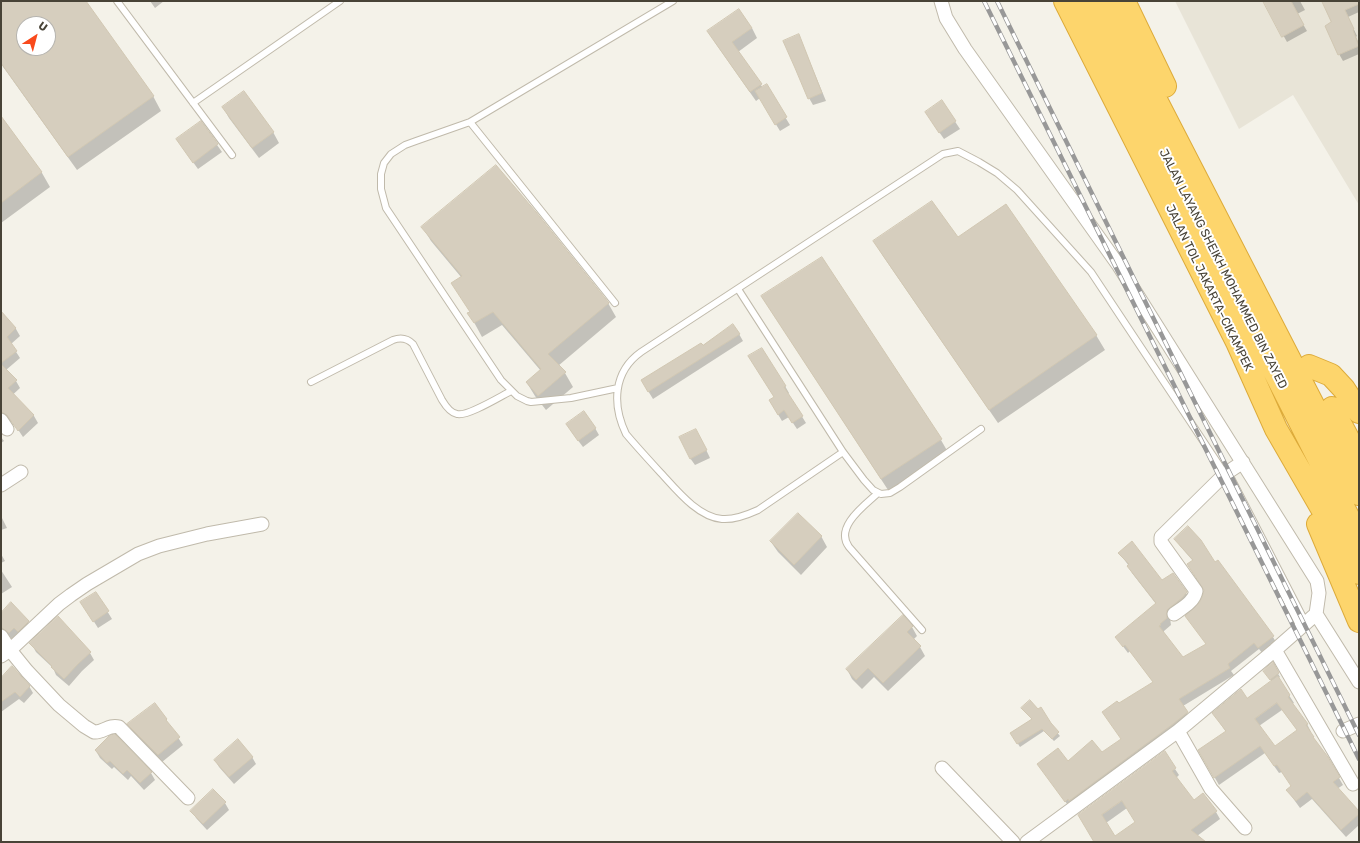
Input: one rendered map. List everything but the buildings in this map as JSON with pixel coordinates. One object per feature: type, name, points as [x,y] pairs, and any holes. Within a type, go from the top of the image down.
[{"type":"highway","name":"JALAN TOL JAKARTA–CIKAMPEK","points":[[1065,1],[1237,342],[1276,429],[1359,573]]},
{"type":"highway","name":"JALAN LAYANG SHEIKH MOHAMMED BIN ZAYED","points":[[1086,1],[1359,538]]},
{"type":"highway","name":"JALAN LAYANG SHEIKH MOHAMMED BIN ZAYED","points":[[1105,1],[1359,494]]},
{"type":"highway","points":[[1124,1],[1221,203],[1359,459]]},
{"type":"highway","points":[[1309,366],[1331,376],[1344,389],[1359,412]]},
{"type":"highway","points":[[1276,429],[1359,621]]},
{"type":"street","points":[[941,1],[946,18],[965,49],[1120,266],[1317,581],[1319,593],[1316,614],[1359,682]]},
{"type":"street","points":[[1174,614],[1192,600],[1196,591],[1161,542],[1161,537],[1225,474],[1243,462]]},
{"type":"street","points":[[1,485],[21,472]]},
{"type":"street","points":[[1225,474],[1303,625]]},
{"type":"street","points":[[6,653],[59,604],[87,584],[138,554],[159,546],[207,534],[262,524]]},
{"type":"street","points":[[1027,842],[1178,731],[1316,614]]},
{"type":"street","points":[[1,636],[6,653],[27,671],[71,715],[89,730],[94,732],[100,732],[113,726],[119,727],[188,798]]},
{"type":"street","points":[[1274,650],[1353,784]]},
{"type":"street","points":[[1343,731],[1359,724]]},
{"type":"street","points":[[1178,731],[1211,790],[1245,828]]},
{"type":"street","points":[[942,768],[1013,842]]},
{"type":"lane","points":[[117,1],[232,155]]},
{"type":"lane","points":[[193,103],[340,1]]},
{"type":"lane","points":[[618,388],[571,398],[537,402],[527,401],[511,391],[501,380],[386,208],[380,181],[384,163],[392,154],[405,145],[470,122],[673,1]]},
{"type":"lane","points":[[470,122],[615,303]]},
{"type":"lane","points":[[843,452],[758,510],[733,518],[716,518],[698,509],[686,500],[626,434],[620,422],[617,398],[618,388],[624,369],[633,357],[943,154],[958,152],[997,173],[1017,190],[1091,272],[1225,474]]},
{"type":"lane","points":[[738,289],[843,452],[869,486],[878,493],[881,494],[890,492],[900,487],[980,429]]},
{"type":"lane","points":[[311,382],[393,340],[401,338],[406,339],[413,344],[442,400],[447,407],[456,414],[461,415],[471,412],[511,391]]},
{"type":"lane","points":[[878,493],[850,521],[845,530],[845,541],[922,630]]},
{"type":"shaded area","points":[[1175,1],[1359,1],[1359,205],[1293,95],[1239,129]]},
{"type":"railway","points":[[984,1],[1359,759]]},
{"type":"railway","points":[[997,1],[1359,735]]}]
